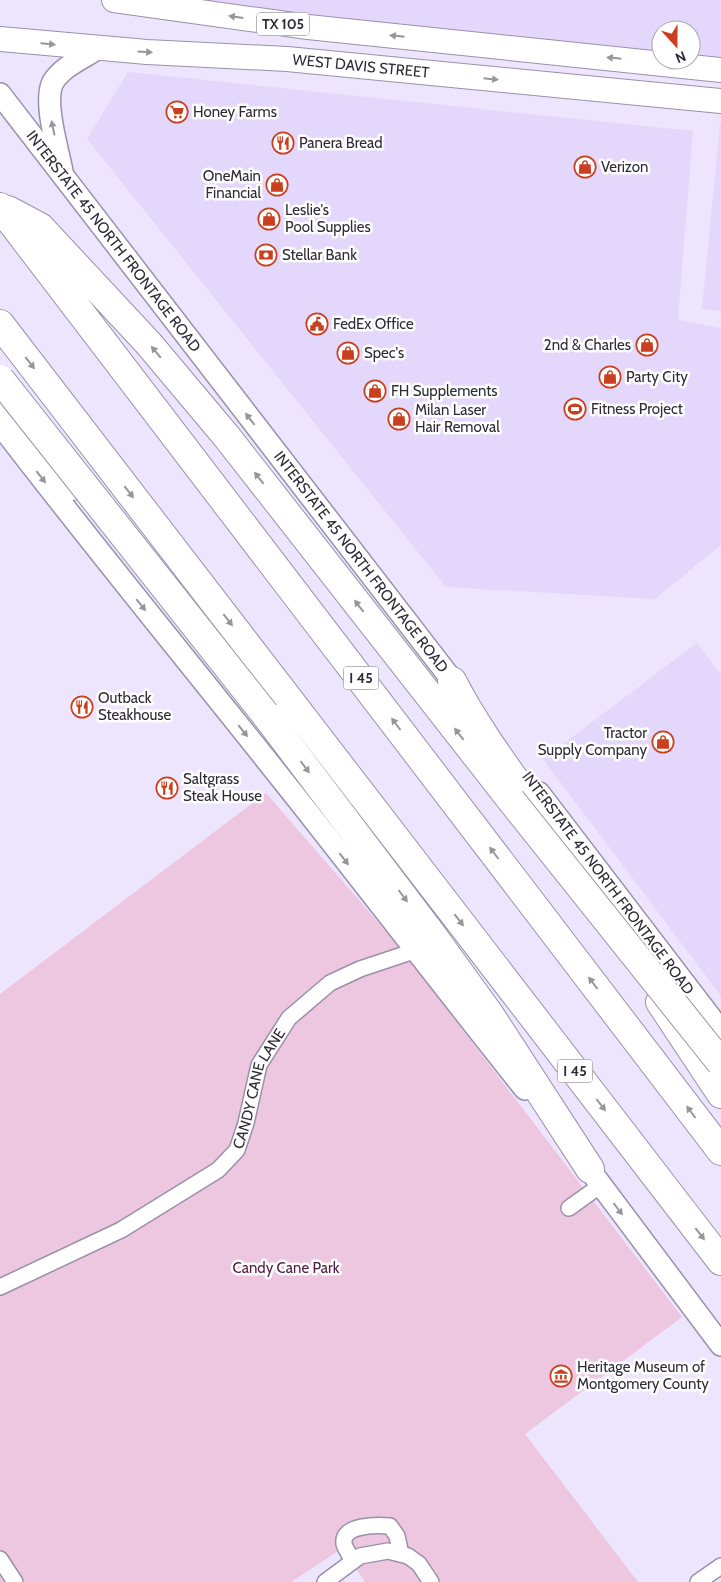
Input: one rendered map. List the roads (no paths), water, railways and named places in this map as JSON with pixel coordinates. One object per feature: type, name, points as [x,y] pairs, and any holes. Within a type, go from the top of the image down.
[{"type":"highway","points":[[0,206],[40,227],[149,344],[228,437],[511,800],[721,1063]]},
{"type":"highway","name":"I 45","points":[[0,206],[721,1150]]},
{"type":"highway","name":"I 45","points":[[0,324],[721,1261]]},
{"type":"highway","points":[[0,379],[265,714],[434,936],[490,1015],[595,1177]]},
{"type":"highway","points":[[0,412],[194,614],[313,746],[430,882]]},
{"type":"highway","points":[[452,681],[471,718],[529,798],[601,906],[682,1038],[721,1094]]},
{"type":"main road","name":"TX 105","points":[[114,0],[308,27],[721,70]]},
{"type":"main road","name":"WEST DAVIS STREET","points":[[0,40],[97,48],[287,59],[721,101]]},
{"type":"main road","points":[[63,176],[49,112],[52,83],[62,72],[97,48]]},
{"type":"main road","name":"INTERSTATE 45 NORTH FRONTAGE ROAD","points":[[3,100],[721,1031]]},
{"type":"main road","points":[[0,425],[104,560],[304,807],[414,951],[595,1177],[721,1345]]},
{"type":"street","name":"CANDY CANE LANE","points":[[0,1287],[121,1230],[218,1170],[238,1150],[259,1066],[289,1018],[330,983],[360,969],[414,951]]},
{"type":"street","points":[[569,1208],[595,1177]]},
{"type":"street","points":[[354,1562],[344,1544],[346,1536],[353,1529],[377,1524],[390,1526],[397,1536],[401,1554]]},
{"type":"street","points":[[326,1582],[360,1556],[388,1551],[401,1554],[419,1564],[431,1582]]},
{"type":"street","points":[[0,1559],[15,1582]]},
{"type":"street","points":[[698,1582],[721,1566]]},
{"type":"place","name":"Honey Farms","points":[[177,112]]},
{"type":"place","name":"Panera Bread","points":[[283,143]]},
{"type":"place","name":"Verizon","points":[[585,167]]},
{"type":"place","name":"OneMain Financial","points":[[277,185]]},
{"type":"place","name":"Leslie's Pool Supplies","points":[[269,219]]},
{"type":"place","name":"Stellar Bank","points":[[266,255]]},
{"type":"place","name":"FedEx Office","points":[[317,324]]},
{"type":"place","name":"2nd & Charles","points":[[647,345]]},
{"type":"place","name":"Spec's","points":[[348,353]]},
{"type":"place","name":"Party City","points":[[610,377]]},
{"type":"place","name":"FH Supplements","points":[[375,391]]},
{"type":"place","name":"Fitness Project","points":[[575,409]]},
{"type":"place","name":"Milan Laser Hair Removal","points":[[399,419]]},
{"type":"place","name":"Outback Steakhouse","points":[[82,707]]},
{"type":"place","name":"Tractor Supply Company","points":[[663,742]]},
{"type":"place","name":"Saltgrass Steak House","points":[[167,788]]},
{"type":"place","name":"Heritage Museum of Montgomery County","points":[[561,1376]]},
{"type":"park label","name":"Candy Cane Park","points":[[286,1268]]}]
